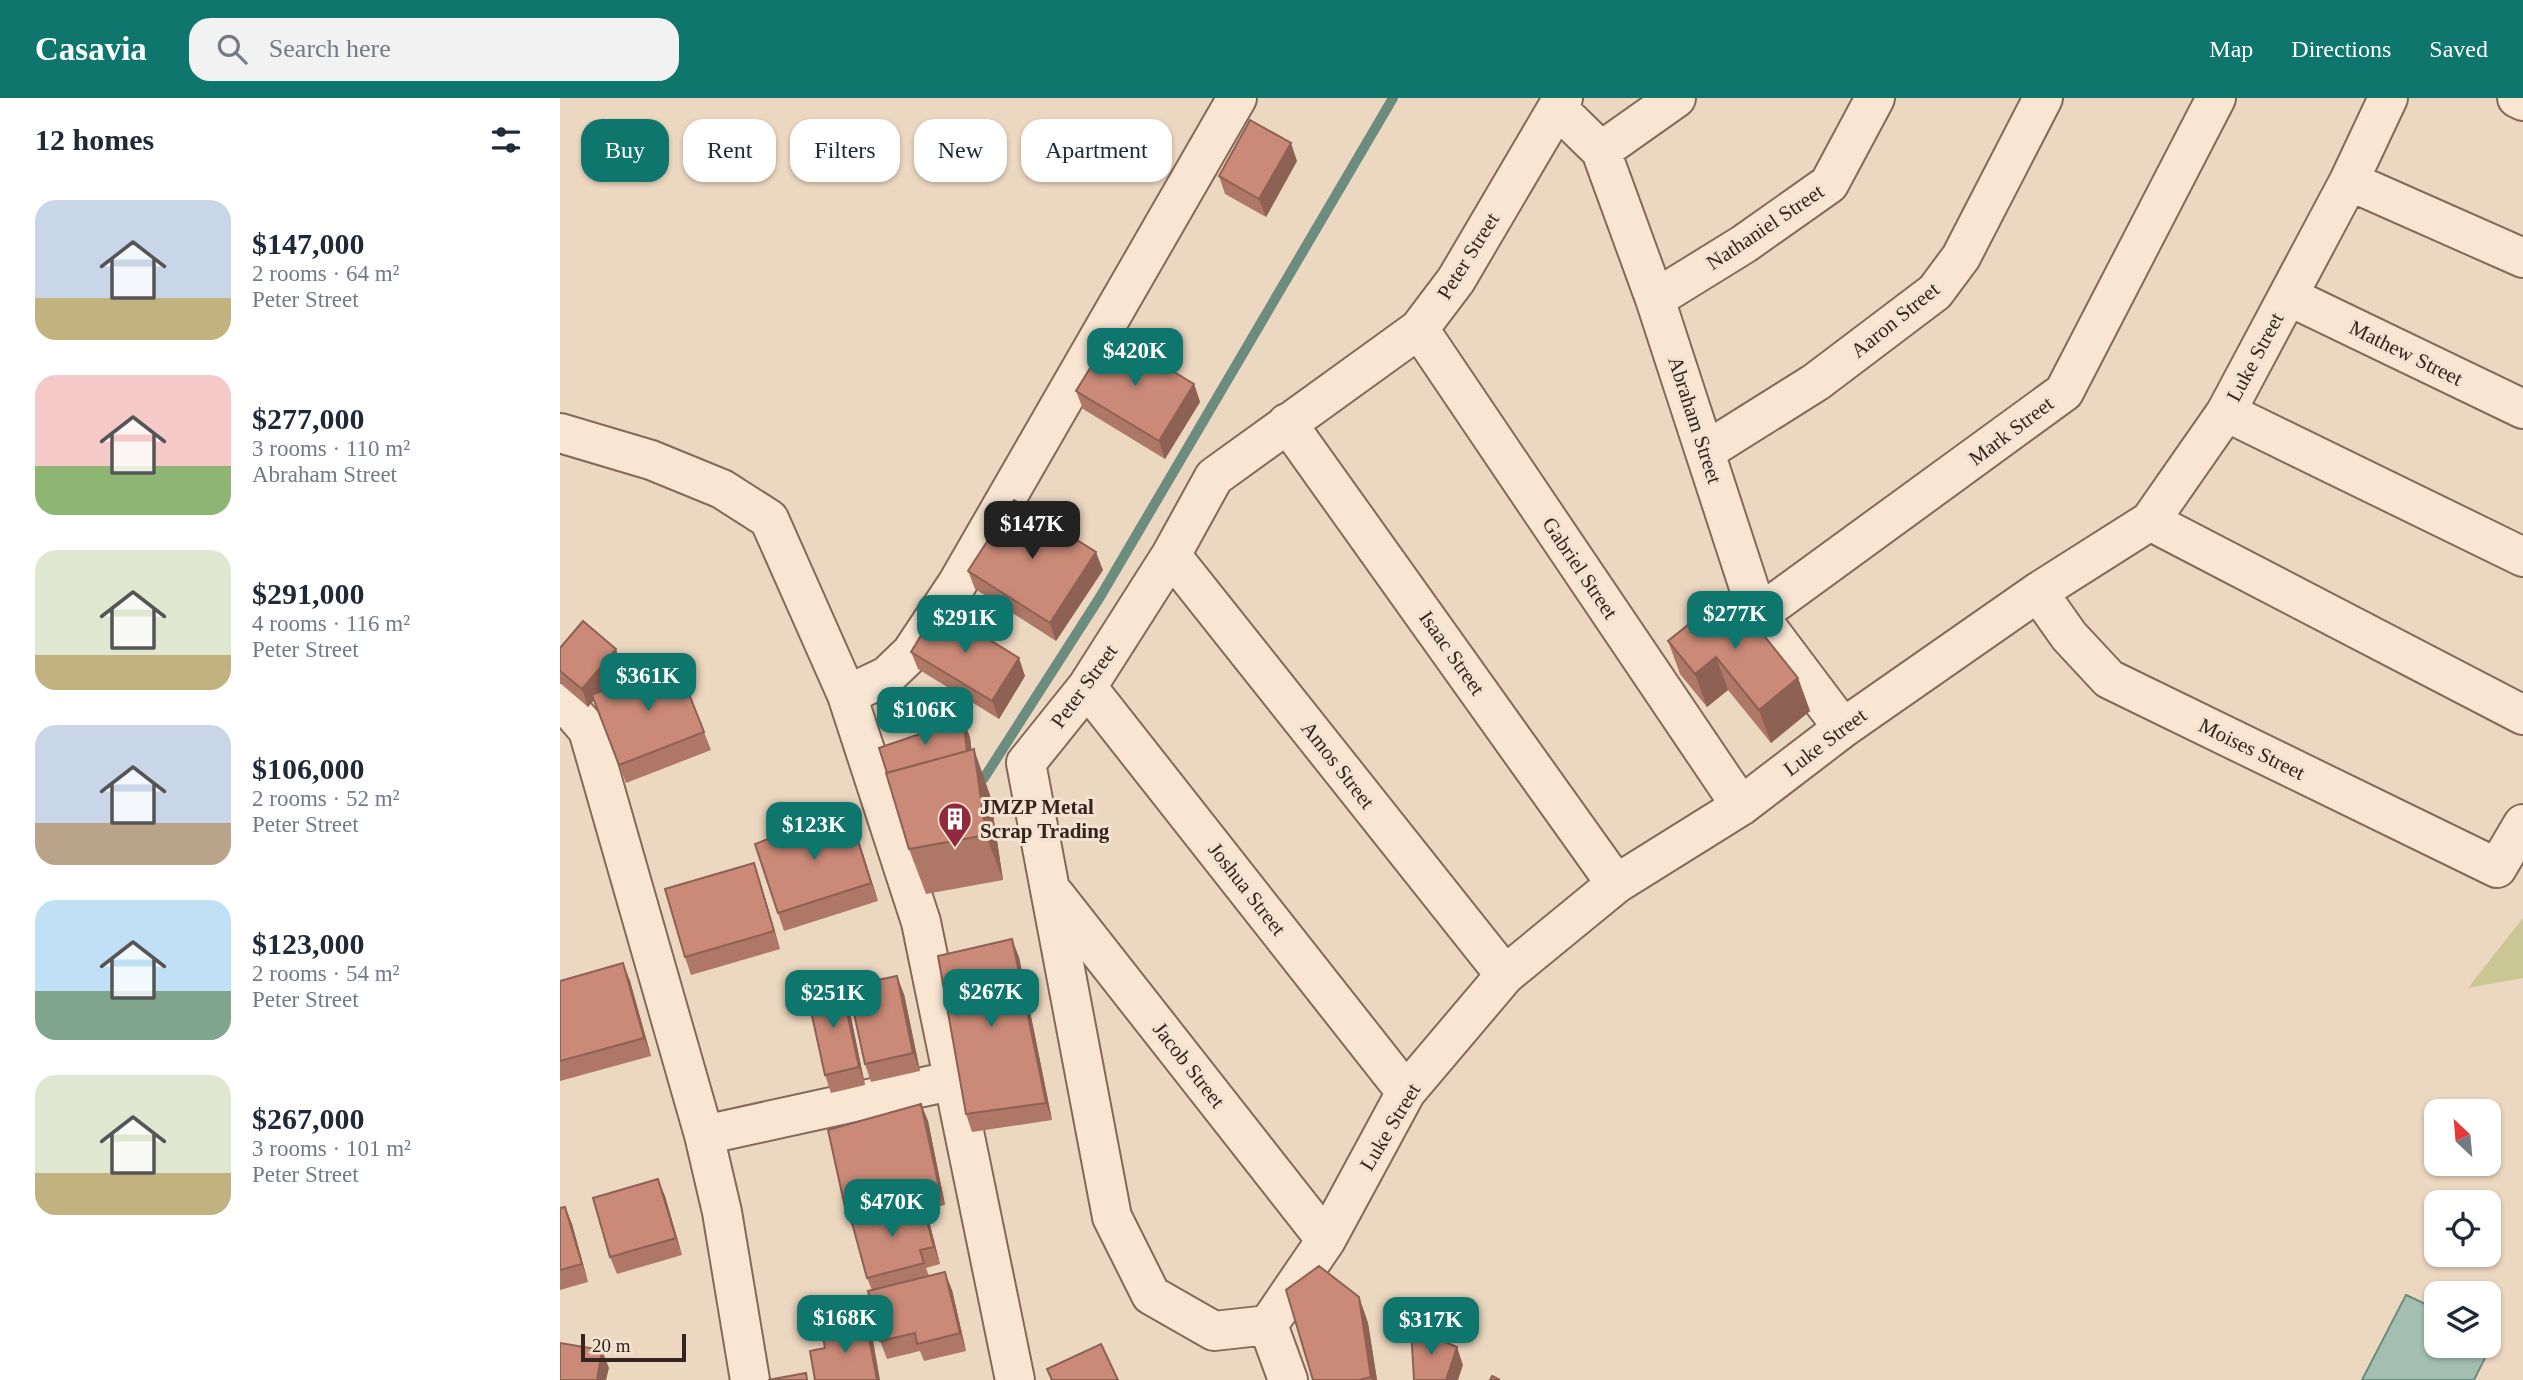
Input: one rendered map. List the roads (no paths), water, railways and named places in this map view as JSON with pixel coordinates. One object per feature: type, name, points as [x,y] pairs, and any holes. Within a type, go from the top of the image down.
[{"type":"street","points":[[847,695],[887,676],[911,653],[957,584],[1237,98]]},
{"type":"street","points":[[1601,151],[1676,98]]},
{"type":"street","name":"Nathaniel Street","points":[[1655,299],[1744,244],[1829,184],[1875,98]]},
{"type":"street","name":"Aaron Street","points":[[1706,451],[1816,382],[1935,292],[1961,257],[2043,98]]},
{"type":"street","name":"Mark Street","points":[[1759,615],[2064,392],[2216,98]]},
{"type":"street","name":"Luke Street","points":[[1268,1325],[1326,1240],[1406,1092],[1505,975],[1616,884],[1741,806],[1843,727],[2038,592],[2150,521],[2226,412],[2349,181],[2388,98]]},
{"type":"street","points":[[2517,98],[2523,101]]},
{"type":"street","name":"Abraham Street","points":[[1560,103],[1601,151],[1655,299],[1759,615],[1843,727]]},
{"type":"street","name":"Peter Street","points":[[1268,1325],[1214,1331],[1151,1295],[1112,1217],[1026,763],[1087,687],[1171,555],[1214,477],[1419,329],[1456,280],[1560,103]]},
{"type":"street","points":[[2349,181],[2523,258]]},
{"type":"street","name":"Mathew Street","points":[[2288,296],[2523,410]]},
{"type":"street","name":"Gabriel Street","points":[[1419,329],[1741,806]]},
{"type":"street","points":[[2226,412],[2523,556]]},
{"type":"street","name":"Isaac Street","points":[[1287,423],[1616,884]]},
{"type":"street","points":[[560,433],[651,460],[722,489],[769,519],[847,695],[921,922],[1015,1380]]},
{"type":"street","points":[[2150,521],[2523,715]]},
{"type":"street","name":"Amos Street","points":[[1171,555],[1505,975]]},
{"type":"street","name":"Moises Street","points":[[2038,592],[2069,636],[2109,679],[2497,868],[2523,824]]},
{"type":"street","name":"Joshua Street","points":[[1087,687],[1406,1092]]},
{"type":"street","points":[[560,703],[568,707],[588,730],[704,1135],[722,1212],[750,1380]]},
{"type":"street","name":"Jacob Street","points":[[1051,891],[1326,1240]]},
{"type":"street","points":[[704,1135],[955,1080]]},
{"type":"street","points":[[1268,1325],[1288,1380]]},
{"type":"waterway","points":[[984,778],[1100,597],[1393,98]]},
{"type":"place","name":"JMZP Metal Scrap Trading","points":[[955,849]]}]
